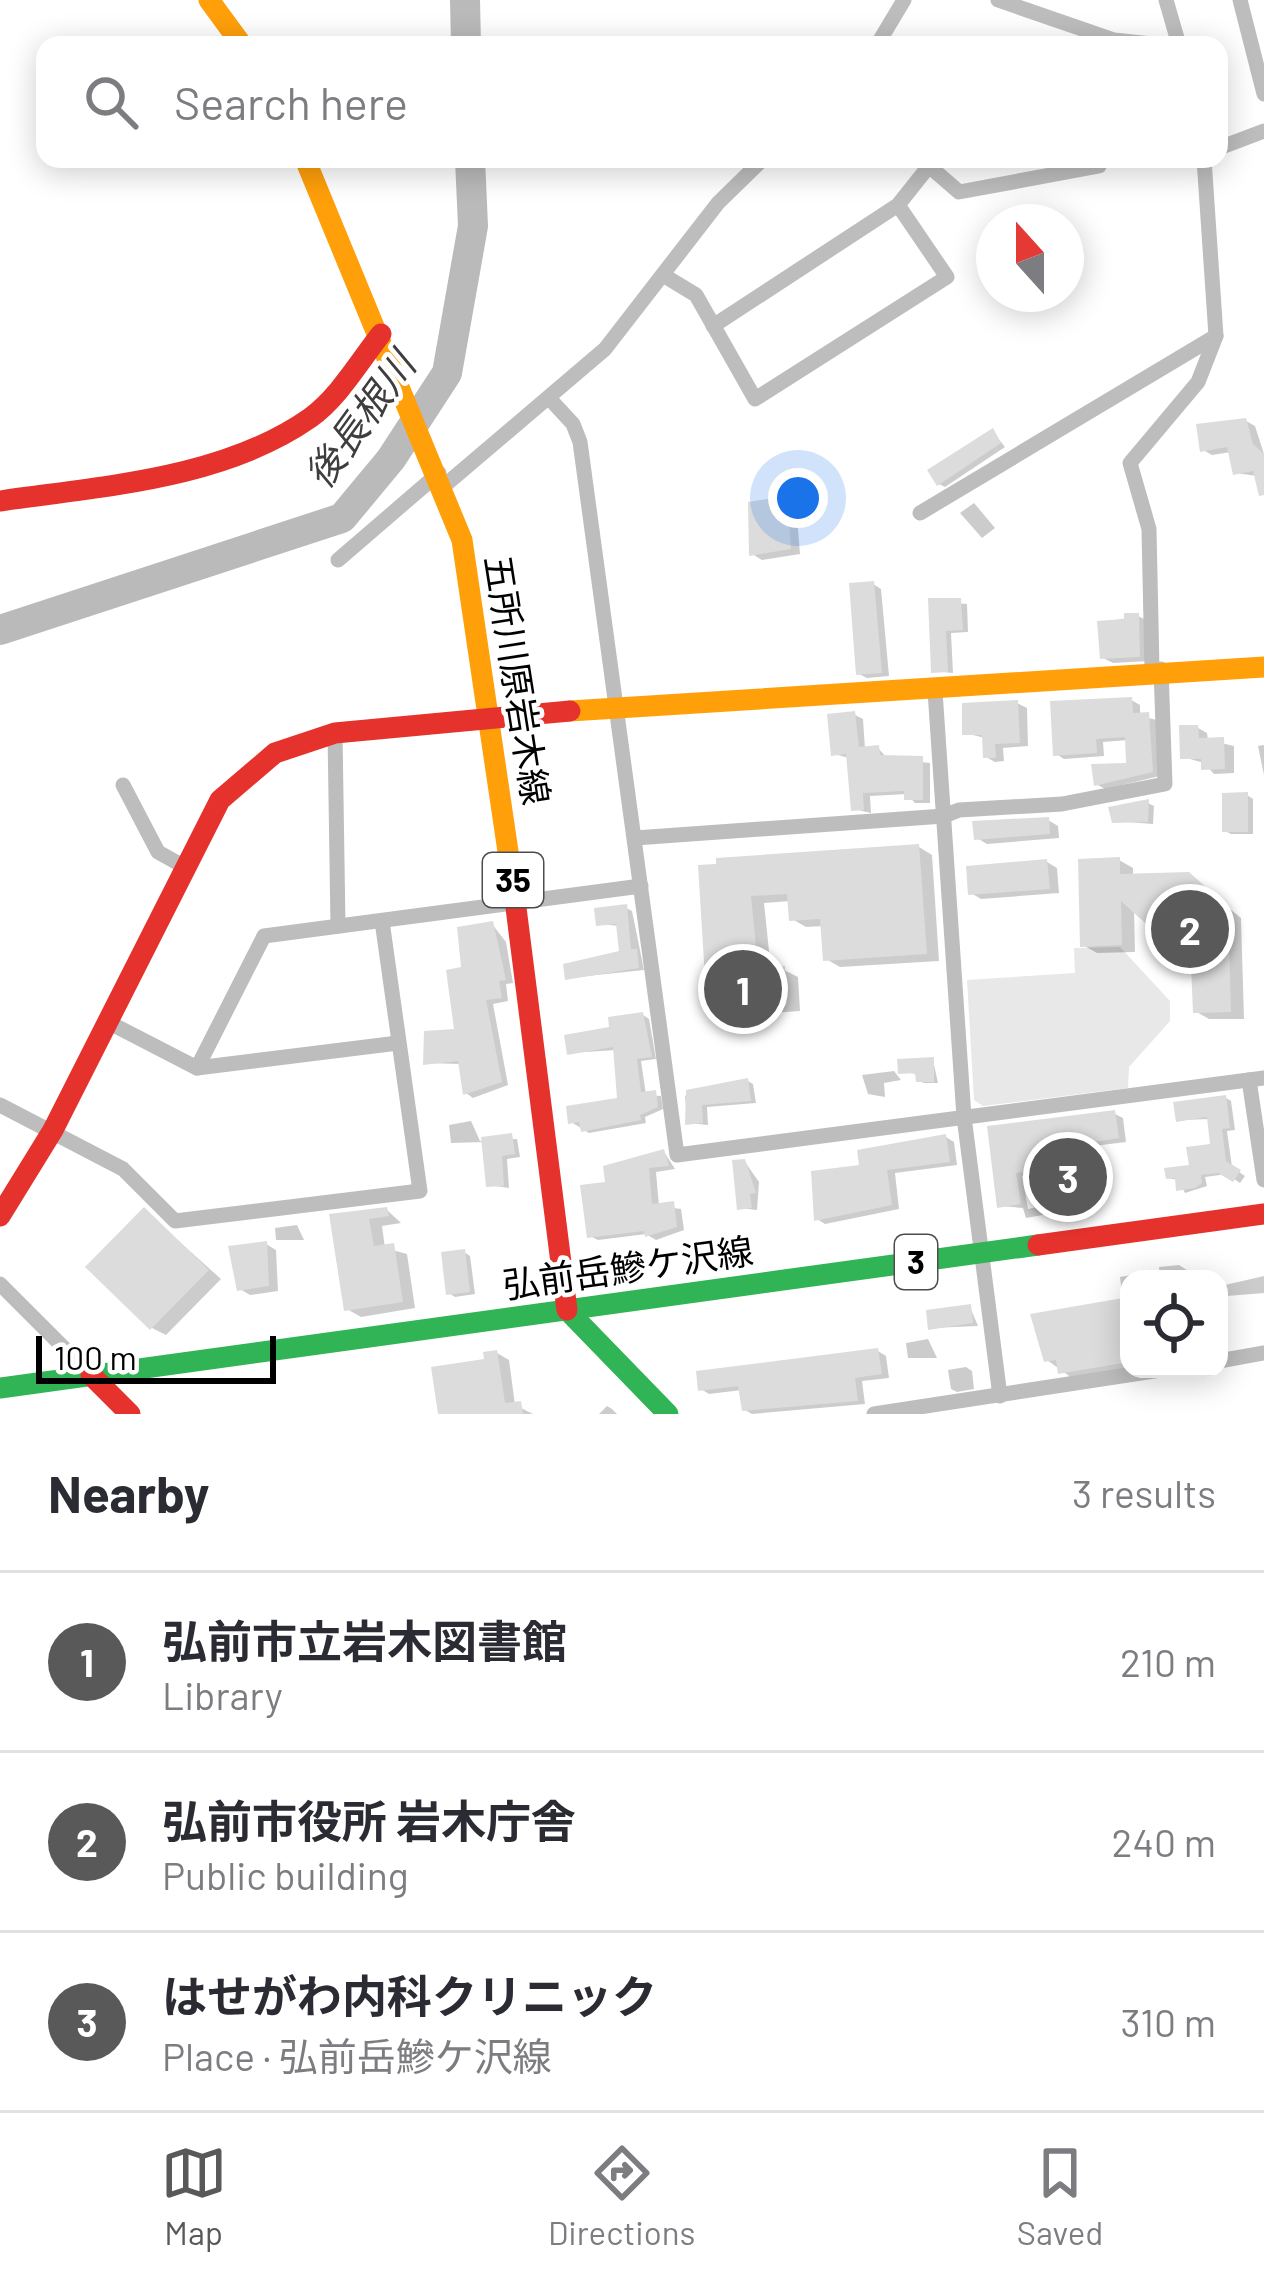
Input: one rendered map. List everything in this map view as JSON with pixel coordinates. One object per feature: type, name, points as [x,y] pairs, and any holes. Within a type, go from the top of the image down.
[{"type":"main road","points":[[209,0],[235,36]]},
{"type":"main road","name":"五所川原岩木線","points":[[309,168],[438,471],[462,540],[516,903],[567,1310]]},
{"type":"main road","points":[[0,501],[98,486],[222,456],[292,430],[315,414],[381,334]]},
{"type":"main road","points":[[0,1216],[52,1130],[220,800],[254,765],[302,741],[335,733],[618,707],[935,691],[1156,670],[1264,667]]},
{"type":"main road","name":"弘前岳鰺ケ沢線","points":[[0,1388],[1264,1214]]},
{"type":"main road","points":[[567,1310],[668,1414]]},
{"type":"main road","points":[[91,1375],[130,1414]]},
{"type":"street","points":[[998,0],[1097,36]]},
{"type":"street","points":[[1166,0],[1176,36]]},
{"type":"street","points":[[1240,0],[1264,94]]},
{"type":"street","points":[[882,36],[900,2]]},
{"type":"street","points":[[1228,145],[1264,131]]},
{"type":"street","points":[[338,560],[438,471],[549,398],[605,349],[718,203],[754,168]]},
{"type":"street","points":[[713,326],[898,206],[922,168]]},
{"type":"street","points":[[931,168],[959,192],[1088,168]]},
{"type":"street","points":[[635,838],[1062,804],[1165,784],[1149,529],[1130,463],[1198,382],[1216,336],[1205,168]]},
{"type":"street","points":[[663,275],[695,295],[755,399],[947,277],[898,206]]},
{"type":"street","points":[[920,513],[1216,336]]},
{"type":"street","points":[[549,398],[573,424],[580,442],[677,1155],[1257,1079],[1264,1180]]},
{"type":"street","points":[[935,691],[964,1117],[1000,1396]]},
{"type":"street","points":[[335,733],[338,926]]},
{"type":"street","points":[[123,785],[158,852],[183,866]]},
{"type":"street","points":[[197,1068],[257,941],[641,886]]},
{"type":"street","points":[[0,1105],[123,1169],[175,1221],[419,1191],[382,921]]},
{"type":"street","points":[[106,1021],[197,1068],[398,1043]]},
{"type":"street","points":[[0,1284],[91,1375]]},
{"type":"street","points":[[1228,1359],[1264,1353]]},
{"type":"street","points":[[874,1414],[1120,1377]]},
{"type":"shaded area","points":[[1120,947],[1170,1001],[1170,1021],[1129,1067],[1128,1088],[983,1106],[974,1100],[967,980],[1075,973],[1074,948]]},
{"type":"building","points":[[1246,418],[1253,444],[1264,454],[1264,495],[1259,496],[1253,471],[1233,475],[1227,447],[1200,452],[1196,424]]},
{"type":"building","points":[[993,428],[1001,443],[937,486],[927,470]]},
{"type":"building","points":[[787,496],[791,549],[749,556],[748,502]]},
{"type":"building","points":[[874,581],[882,673],[856,675],[849,583]]},
{"type":"building","points":[[928,598],[961,598],[963,630],[946,631],[948,672],[931,673]]},
{"type":"building","points":[[1124,613],[1139,613],[1140,657],[1100,659],[1097,621],[1124,619]]},
{"type":"building","points":[[1132,697],[1133,713],[1149,712],[1153,772],[1094,786],[1091,764],[1126,763],[1125,737],[1096,739],[1097,753],[1053,756],[1050,701]]},
{"type":"building","points":[[1018,700],[1020,743],[995,744],[996,758],[983,758],[982,735],[962,735],[962,703]]},
{"type":"building","points":[[855,711],[859,747],[879,745],[880,755],[923,756],[923,800],[904,800],[904,791],[863,793],[864,810],[851,811],[846,754],[831,756],[827,714]]},
{"type":"building","points":[[1179,725],[1198,725],[1199,738],[1224,737],[1225,769],[1201,770],[1201,759],[1180,759]]},
{"type":"building","points":[[1248,792],[1248,832],[1222,832],[1222,793]]},
{"type":"building","points":[[1149,799],[1148,822],[1112,823],[1108,807]]},
{"type":"building","points":[[1049,817],[1050,834],[974,840],[972,821]]},
{"type":"building","points":[[919,844],[927,954],[823,961],[820,919],[789,921],[787,894],[751,896],[758,968],[785,966],[787,1005],[707,1010],[698,865],[716,864],[716,858]]},
{"type":"building","points":[[1120,857],[1120,874],[1189,872],[1228,907],[1231,1012],[1193,1013],[1191,965],[1121,901],[1122,945],[1080,947],[1078,859]]},
{"type":"building","points":[[1047,859],[1050,889],[968,895],[966,866]]},
{"type":"building","points":[[627,904],[631,949],[637,949],[639,968],[565,980],[563,964],[619,951],[616,924],[596,926],[594,908]]},
{"type":"building","points":[[493,921],[506,980],[499,981],[502,998],[486,1000],[502,1082],[463,1095],[458,1061],[423,1065],[424,1031],[454,1029],[446,970],[461,967],[457,927]]},
{"type":"building","points":[[643,1012],[652,1057],[637,1059],[641,1092],[656,1090],[658,1107],[640,1115],[641,1120],[581,1132],[579,1122],[568,1124],[566,1106],[617,1098],[613,1047],[567,1055],[564,1035],[609,1027],[608,1017]]},
{"type":"building","points":[[934,1057],[934,1082],[916,1082],[915,1073],[898,1074],[897,1059]]},
{"type":"building","points":[[748,1078],[751,1101],[702,1105],[703,1123],[685,1125],[686,1090]]},
{"type":"building","points":[[1226,1095],[1230,1128],[1222,1129],[1226,1161],[1241,1170],[1233,1182],[1218,1173],[1201,1175],[1202,1183],[1195,1188],[1176,1191],[1175,1178],[1166,1179],[1164,1168],[1189,1165],[1186,1147],[1210,1144],[1207,1117],[1176,1122],[1173,1102]]},
{"type":"building","points":[[1115,1110],[1119,1138],[1087,1143],[1091,1182],[1049,1196],[1044,1168],[1016,1173],[1021,1204],[997,1208],[987,1126]]},
{"type":"building","points":[[512,1133],[515,1154],[502,1156],[504,1186],[486,1187],[481,1137]]},
{"type":"building","points":[[946,1134],[950,1162],[887,1170],[892,1205],[814,1221],[811,1171],[859,1165],[857,1150]]},
{"type":"building","points":[[664,1149],[669,1166],[649,1168],[652,1204],[674,1201],[677,1227],[645,1237],[644,1231],[587,1238],[580,1185],[605,1182],[603,1166]]},
{"type":"building","points":[[745,1159],[756,1193],[750,1194],[752,1208],[737,1210],[732,1160]]},
{"type":"building","points":[[144,1207],[209,1270],[150,1330],[85,1267]]},
{"type":"building","points":[[387,1207],[389,1216],[369,1219],[374,1246],[394,1243],[403,1302],[344,1311],[329,1214]]},
{"type":"building","points":[[267,1241],[269,1286],[237,1291],[228,1246]]},
{"type":"building","points":[[465,1249],[470,1292],[446,1295],[441,1252]]},
{"type":"building","points":[[1120,1299],[1120,1364],[1058,1374],[1056,1360],[1044,1362],[1030,1314]]},
{"type":"building","points":[[971,1304],[973,1323],[928,1330],[926,1310]]},
{"type":"building","points":[[878,1348],[882,1374],[855,1378],[858,1401],[742,1411],[738,1386],[698,1391],[696,1371]]},
{"type":"building","points":[[497,1350],[505,1403],[521,1401],[523,1414],[438,1414],[431,1367],[484,1359],[483,1352]]},
{"type":"waterway","name":"後長根川","points":[[465,0],[466,36]]},
{"type":"waterway","name":"後長根川","points":[[0,630],[342,518],[391,459],[447,373],[473,226],[470,168]]},
{"type":"traffic: fast","points":[[0,1388],[1038,1245]]},
{"type":"traffic: fast","points":[[567,1310],[668,1414]]},
{"type":"traffic: slow","points":[[209,0],[235,36]]},
{"type":"traffic: slow","points":[[309,168],[462,540],[514,892]]},
{"type":"traffic: slow","points":[[570,711],[1264,667]]},
{"type":"traffic: jam","points":[[0,501],[161,477],[239,455],[320,410],[381,334]]},
{"type":"traffic: jam","points":[[0,1216],[53,1130],[220,800],[275,753],[335,733],[570,711]]},
{"type":"traffic: jam","points":[[514,892],[567,1310]]},
{"type":"traffic: jam","points":[[1038,1245],[1264,1214]]},
{"type":"traffic: jam","points":[[91,1375],[130,1414]]},
{"type":"place","name":"弘前市役所 岩木庁舎","points":[[1190,929]]},
{"type":"place","name":"弘前市立岩木図書館","points":[[743,989]]},
{"type":"place","name":"はせがわ内科クリニック","points":[[1068,1177]]}]
